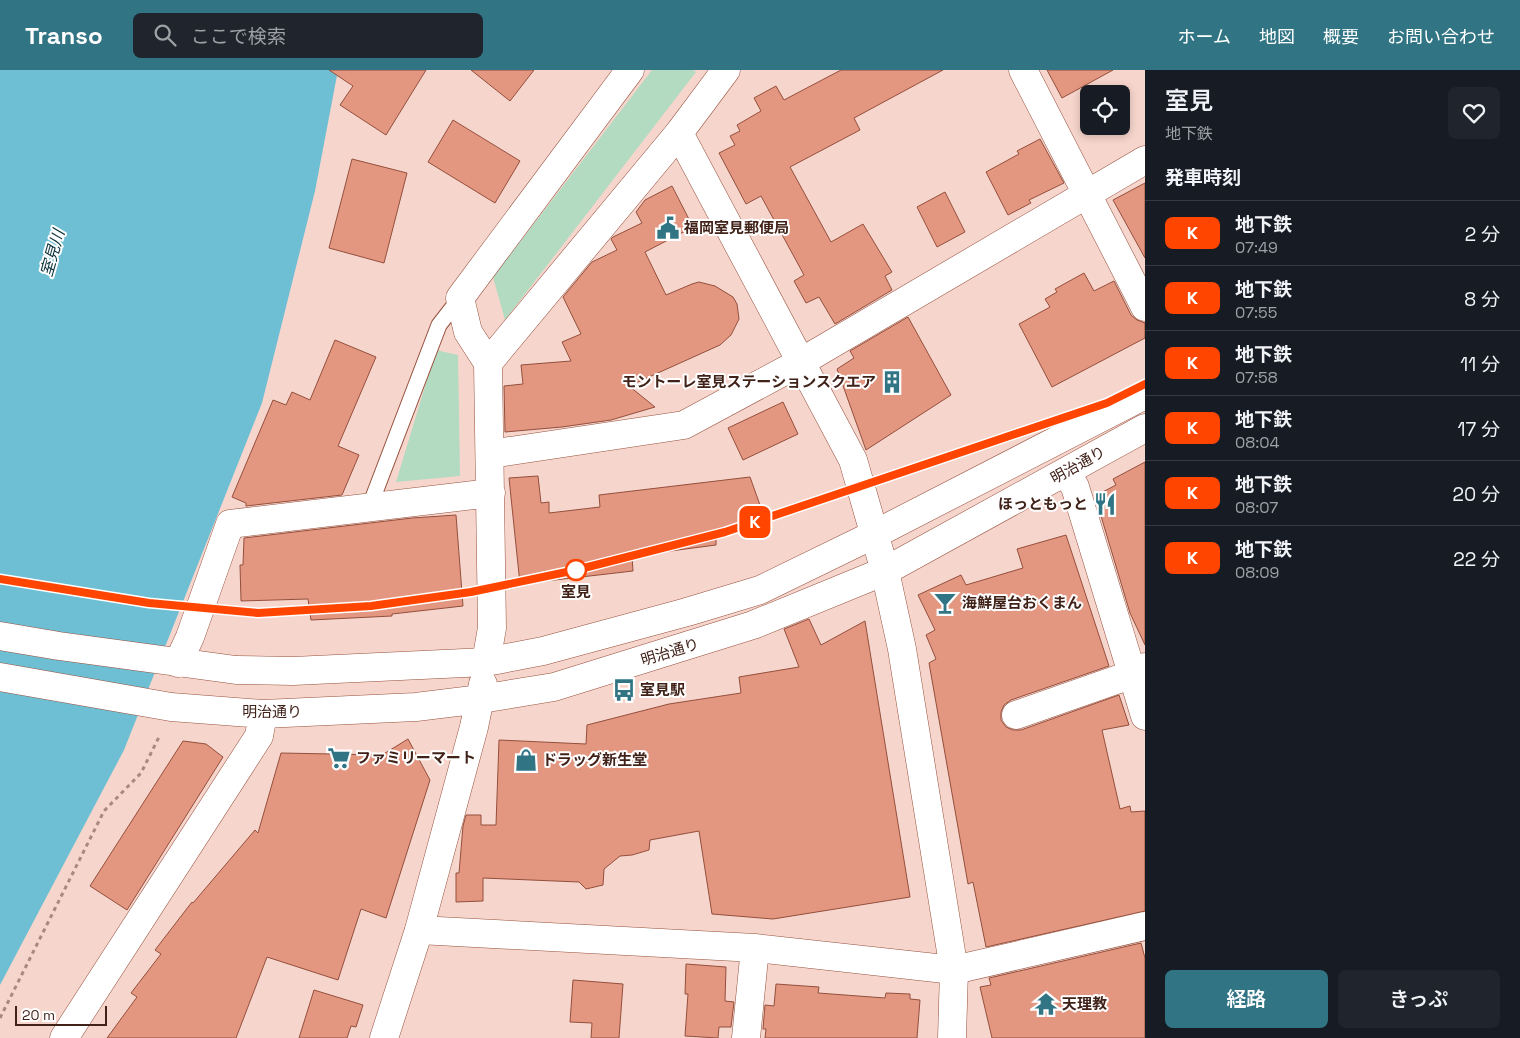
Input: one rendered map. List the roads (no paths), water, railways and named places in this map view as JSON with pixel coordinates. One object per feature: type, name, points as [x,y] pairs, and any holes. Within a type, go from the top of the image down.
[{"type":"street","points":[[384,1038],[418,930],[480,699],[492,628],[488,363],[468,332],[460,298],[630,70]]},
{"type":"street","points":[[488,363],[679,133],[726,70]]},
{"type":"street","points":[[1022,70],[1145,307]]},
{"type":"street","points":[[679,133],[852,460],[875,534],[902,649],[954,970],[952,1038]]},
{"type":"street","points":[[490,454],[684,425],[801,362],[1087,192],[1145,160]]},
{"type":"street","name":"明治通り","points":[[0,636],[236,670],[293,671],[486,662],[543,651],[760,590],[875,534],[1145,395]]},
{"type":"street","name":"明治通り","points":[[0,677],[171,707],[263,714],[416,707],[554,687],[753,625],[885,571],[1145,428]]},
{"type":"street","points":[[1066,472],[1075,487],[1139,671],[1145,716]]},
{"type":"street","points":[[178,663],[190,637],[230,524],[491,493]]},
{"type":"street","points":[[1016,715],[1139,671]]},
{"type":"street","points":[[64,1038],[259,736],[263,714]]},
{"type":"street","points":[[418,930],[755,948],[954,970],[1145,926]]},
{"type":"street","points":[[746,1038],[755,948]]},
{"type":"lane","points":[[369,508],[439,325],[460,298]]},
{"type":"water","name":"室見川","points":[[0,70],[338,70],[315,191],[262,403],[124,750],[0,985]]},
{"type":"metro line","name":"K","points":[[0,579],[149,603],[258,613],[371,606],[471,592],[576,570],[725,532],[1107,403],[1145,384]]},
{"type":"place","name":"福岡室見郵便局","points":[[668,228]]},
{"type":"place","name":"モントーレ室見ステーションスクエア","points":[[892,382]]},
{"type":"place","name":"ほっともっと","points":[[1105,504]]},
{"type":"place","name":"室見","points":[[576,570]]},
{"type":"place","name":"海鮮屋台おくまん","points":[[945,603]]},
{"type":"place","name":"室見駅","points":[[624,690]]},
{"type":"place","name":"ファミリーマート","points":[[339,758]]},
{"type":"place","name":"ドラッグ新生堂","points":[[526,760]]},
{"type":"place","name":"天理教","points":[[1046,1004]]}]
